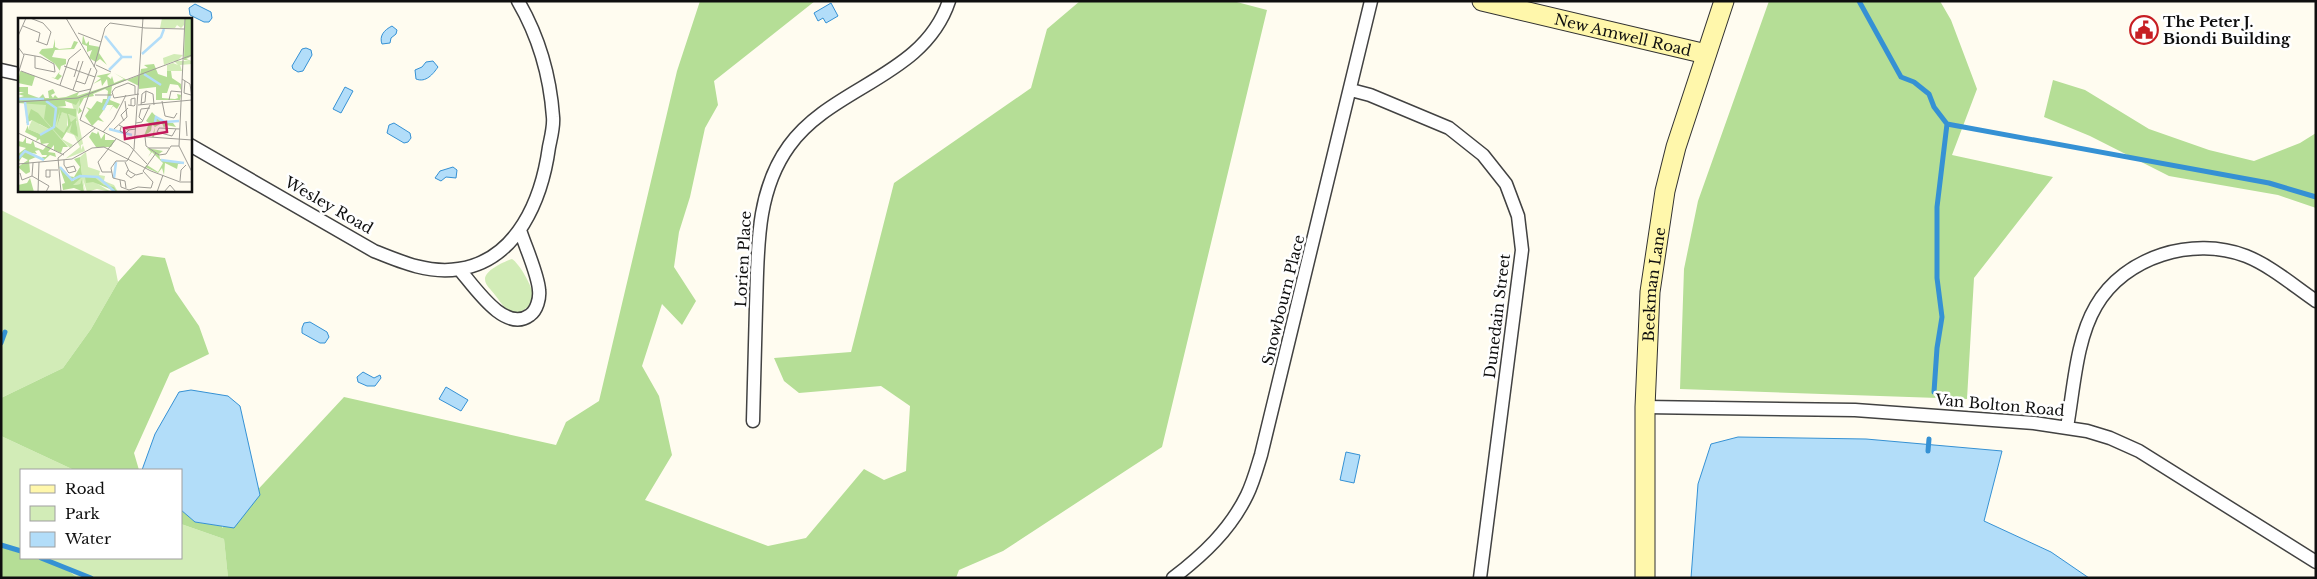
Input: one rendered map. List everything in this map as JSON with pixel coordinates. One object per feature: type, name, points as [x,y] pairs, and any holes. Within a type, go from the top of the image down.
[{"type":"street","name":"Wesley Road","points":[[191,146],[374,251],[406,264],[427,269],[459,269],[482,262],[504,248],[520,230],[534,207],[546,168],[553,119],[549,79],[530,22],[518,1]]},
{"type":"street","name":"Lorien Place","points":[[753,421],[758,243],[762,206],[772,176],[789,146],[822,113],[904,62],[922,46],[935,30],[949,1]]},
{"type":"street","name":"Snowbourn Place","points":[[1173,578],[1201,556],[1228,527],[1248,495],[1261,455],[1351,90],[1371,1]]},
{"type":"street","name":"New Amwell Road","points":[[1482,1],[1706,54]]},
{"type":"street","name":"Beekman Lane","points":[[1645,578],[1645,408],[1650,292],[1666,191],[1676,147],[1724,1]]},
{"type":"street","points":[[1,70],[18,74]]},
{"type":"street","name":"Dunedain Street","points":[[1351,90],[1370,95],[1449,128],[1483,155],[1506,184],[1518,216],[1522,250],[1480,578]]},
{"type":"street","points":[[459,269],[499,314],[511,320],[526,318],[533,312],[537,304],[539,290],[520,230]]},
{"type":"street","points":[[2067,427],[2085,332],[2096,305],[2113,285],[2135,267],[2162,254],[2190,248],[2218,249],[2246,256],[2262,264],[2316,301]]},
{"type":"street","name":"Van Bolton Road","points":[[1645,408],[1855,410],[2067,427],[2110,438],[2138,451],[2316,562]]},
{"type":"green space","points":[[700,1],[815,1],[714,81],[718,105],[705,128],[690,197],[679,232],[674,267],[696,301],[682,325],[662,304],[642,366],[659,396],[672,455],[645,500],[768,546],[806,538],[864,469],[884,480],[906,471],[910,406],[881,386],[799,393],[784,381],[774,358],[851,352],[894,183],[1031,88],[1047,29],[1080,1],[1233,1],[1267,10],[1162,447],[1003,551],[959,570],[956,578],[228,578],[224,539],[182,524],[182,511],[195,522],[222,526],[222,528],[344,397],[556,445],[566,422],[599,401],[677,71]]},
{"type":"green space","points":[[1769,1],[1940,1],[1951,20],[1977,89],[1952,155],[2053,177],[1974,278],[1967,399],[1680,389],[1684,269],[1698,201]]},
{"type":"green space","points":[[2053,80],[2085,90],[2149,129],[2209,150],[2254,161],[2300,143],[2316,133],[2316,208],[2278,195],[2169,176],[2090,136],[2044,117]]},
{"type":"green space","points":[[1,210],[115,267],[118,282],[91,329],[63,368],[1,398]]},
{"type":"green space","points":[[142,255],[165,258],[175,291],[199,326],[209,354],[170,373],[134,453],[139,469],[72,469],[1,436],[1,398],[63,368],[91,329],[118,282]]},
{"type":"green space","points":[[512,259],[525,276],[533,296],[532,302],[528,306],[516,313],[504,307],[485,281],[488,272]]},
{"type":"green space","points":[[1,436],[72,469],[20,469],[20,553],[1,547]]},
{"type":"green space","points":[[182,524],[224,539],[228,578],[78,578],[62,565],[41,559],[182,559]]},
{"type":"green space","points":[[1,547],[20,553],[20,559],[38,559],[52,562],[78,578],[1,578]]},
{"type":"water","points":[[831,3],[838,16],[826,23],[823,18],[818,21],[814,13]]},
{"type":"water","points":[[195,4],[211,12],[212,18],[209,22],[204,22],[190,15],[189,8]]},
{"type":"water","points":[[392,26],[397,30],[396,34],[391,38],[390,43],[382,44],[381,38],[383,34]]},
{"type":"water","points":[[302,49],[311,50],[312,55],[303,71],[298,72],[292,66]]},
{"type":"water","points":[[433,61],[438,67],[431,75],[423,80],[416,79],[415,70],[422,67],[426,62]]},
{"type":"water","points":[[345,87],[353,91],[341,113],[333,109]]},
{"type":"water","points":[[394,123],[410,133],[411,138],[408,142],[404,143],[387,133],[389,125]]},
{"type":"water","points":[[453,167],[457,170],[456,178],[446,177],[441,181],[435,178],[440,171]]},
{"type":"water","points":[[310,322],[327,332],[329,337],[325,343],[320,343],[302,333],[304,323]]},
{"type":"water","points":[[363,372],[374,378],[380,375],[381,378],[375,386],[367,386],[358,382],[357,377]]},
{"type":"water","points":[[446,387],[468,400],[461,411],[439,399]]},
{"type":"water","points":[[191,390],[228,396],[240,406],[260,495],[234,528],[195,522],[182,511],[182,469],[142,469],[155,434],[179,392]]},
{"type":"water","points":[[1738,437],[1866,439],[2002,451],[1984,521],[2051,552],[2089,578],[1691,578],[1698,484],[1711,444]]},
{"type":"water","points":[[1346,452],[1360,455],[1354,483],[1340,480]]},
{"type":"waterway","points":[[1859,1],[1901,77],[1914,82],[1929,94],[1934,107],[1947,124],[2269,183],[2316,197]]},
{"type":"waterway","points":[[1934,392],[1937,348],[1942,317],[1937,278],[1937,207],[1947,124]]},
{"type":"waterway","points":[[1,343],[5,332]]},
{"type":"waterway","points":[[1928,451],[1929,439]]},
{"type":"waterway","points":[[1,545],[20,551]]},
{"type":"waterway","points":[[44,559],[91,578]]},
{"type":"place","name":"The Peter J. Biondi Building","points":[[2144,30]]}]
